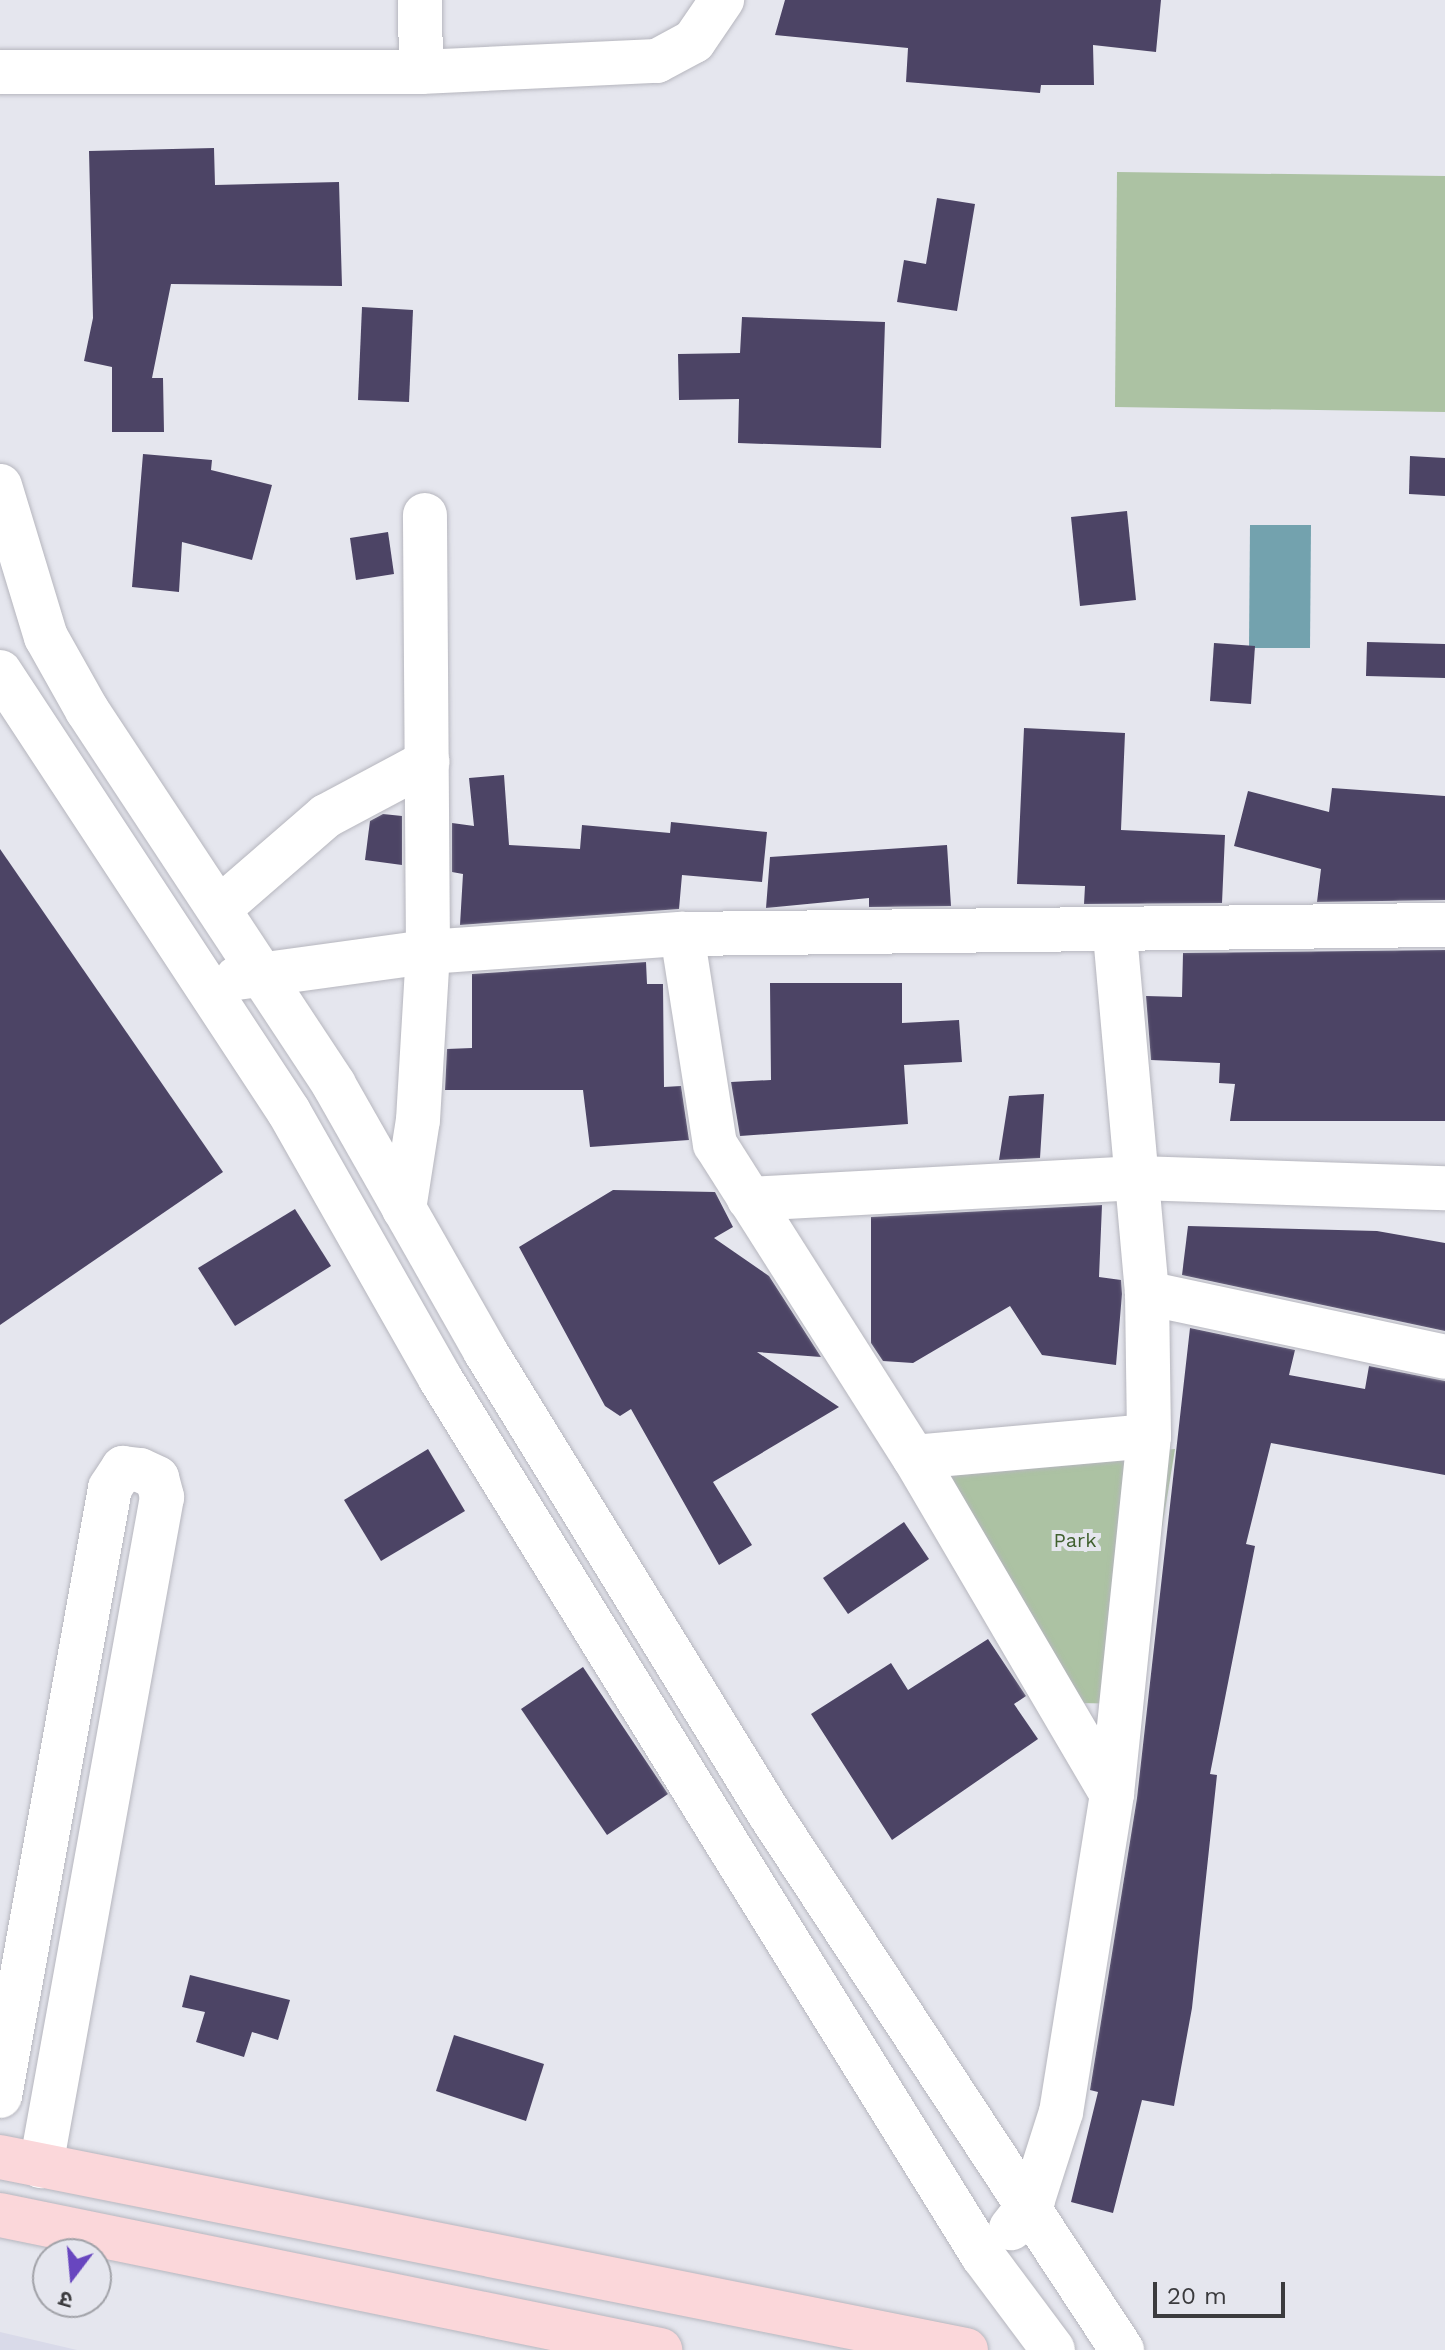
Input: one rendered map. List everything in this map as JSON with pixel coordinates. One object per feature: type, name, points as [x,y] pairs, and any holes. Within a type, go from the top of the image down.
[{"type":"main road","points":[[20,2162],[966,2350]]},
{"type":"main road","points":[[0,2215],[660,2350]]},
{"type":"street","points":[[420,0],[421,72]]},
{"type":"street","points":[[0,72],[421,72],[657,61],[694,41],[722,0]]},
{"type":"street","points":[[0,486],[46,637],[221,907],[769,1813],[1027,2213],[1122,2350]]},
{"type":"street","points":[[404,1209],[418,1120],[428,952],[425,515]]},
{"type":"street","points":[[0,672],[202,979],[983,2256],[1053,2350]]},
{"type":"street","points":[[221,907],[326,816],[427,762]]},
{"type":"street","points":[[202,979],[263,978],[428,952],[682,934],[1445,925]]},
{"type":"street","points":[[983,2256],[1027,2213],[1061,2112],[1112,1794],[1149,1436],[1147,1293],[1115,931]]},
{"type":"street","points":[[682,934],[715,1144],[914,1457],[1112,1794]]},
{"type":"street","points":[[749,1199],[1137,1178],[1445,1188]]},
{"type":"street","points":[[1147,1293],[1445,1357]]},
{"type":"street","points":[[914,1457],[1149,1436]]},
{"type":"street","points":[[0,2096],[110,1488],[123,1468],[140,1470],[157,1478],[162,1497],[20,2162]]},
{"type":"shaded area","points":[[0,2332],[77,2350],[0,2350]]},
{"type":"green space","points":[[1117,172],[1445,176],[1445,412],[1115,407]]},
{"type":"green space","name":"Park","points":[[1175,1449],[1133,1704],[1078,1703],[934,1467]]},
{"type":"water","points":[[1250,525],[1311,525],[1310,648],[1249,648]]},
{"type":"building","points":[[785,0],[1161,0],[1156,52],[1093,45],[1094,85],[1041,85],[1040,93],[906,82],[908,48],[775,35]]},
{"type":"building","points":[[214,148],[215,185],[339,182],[342,286],[171,284],[152,378],[163,378],[164,432],[112,432],[112,367],[84,361],[93,318],[89,151]]},
{"type":"building","points":[[937,198],[975,204],[957,311],[897,302],[904,260],[926,264]]},
{"type":"building","points":[[362,307],[413,310],[409,402],[358,400]]},
{"type":"building","points":[[742,317],[885,322],[881,448],[738,443],[739,399],[679,400],[678,354],[740,353]]},
{"type":"building","points":[[143,454],[212,460],[211,470],[272,485],[252,560],[182,542],[179,592],[132,587]]},
{"type":"building","points":[[1410,456],[1445,458],[1445,496],[1409,494]]},
{"type":"building","points":[[1127,511],[1136,600],[1080,606],[1071,517]]},
{"type":"building","points":[[388,532],[394,574],[356,580],[350,538]]},
{"type":"building","points":[[1367,642],[1445,644],[1445,678],[1366,676]]},
{"type":"building","points":[[1214,643],[1255,646],[1251,704],[1210,701]]},
{"type":"building","points":[[1024,728],[1125,733],[1121,830],[1225,835],[1222,903],[1084,904],[1085,886],[1017,884]]},
{"type":"building","points":[[504,775],[509,845],[580,849],[582,825],[670,833],[671,822],[767,832],[762,882],[682,875],[679,909],[460,925],[463,874],[452,872],[452,823],[474,826],[469,778]]},
{"type":"building","points":[[1332,788],[1445,796],[1445,900],[1317,902],[1321,869],[1234,846],[1248,791],[1329,812]]},
{"type":"building","points":[[383,814],[402,816],[402,865],[365,860],[370,821]]},
{"type":"building","points":[[947,845],[951,906],[869,907],[869,898],[766,908],[770,857]]},
{"type":"building","points":[[0,849],[223,1172],[0,1325]]},
{"type":"building","points":[[1445,950],[1445,1121],[1230,1121],[1235,1084],[1219,1083],[1220,1063],[1151,1060],[1146,996],[1182,997],[1183,953]]},
{"type":"building","points":[[646,962],[647,984],[663,984],[664,1087],[681,1086],[689,1140],[590,1147],[583,1090],[445,1090],[447,1049],[472,1048],[472,974]]},
{"type":"building","points":[[770,983],[902,983],[902,1023],[959,1020],[962,1062],[904,1065],[908,1124],[740,1136],[731,1082],[771,1080]]},
{"type":"building","points":[[1044,1094],[1040,1158],[999,1160],[1009,1096]]},
{"type":"building","points":[[613,1190],[715,1192],[733,1227],[714,1238],[769,1276],[821,1357],[757,1352],[839,1407],[713,1482],[752,1545],[719,1565],[631,1409],[620,1416],[605,1406],[519,1247]]},
{"type":"building","points":[[1102,1205],[1099,1277],[1121,1280],[1116,1365],[1042,1355],[1010,1306],[913,1363],[883,1361],[871,1343],[871,1217]]},
{"type":"building","points":[[295,1209],[331,1266],[235,1326],[198,1268]]},
{"type":"building","points":[[1188,1226],[1377,1231],[1445,1243],[1445,1331],[1182,1275]]},
{"type":"building","points":[[1190,1328],[1295,1350],[1289,1375],[1365,1389],[1369,1366],[1445,1381],[1445,1475],[1271,1443],[1246,1544],[1255,1546],[1210,1774],[1217,1775],[1192,2008],[1174,2106],[1142,2100],[1113,2213],[1071,2202],[1098,2092],[1090,2090],[1137,1798]]},
{"type":"building","points":[[428,1449],[465,1511],[381,1561],[344,1500]]},
{"type":"building","points":[[904,1522],[929,1559],[848,1614],[823,1578]]},
{"type":"building","points":[[988,1639],[1026,1696],[1014,1704],[1038,1739],[892,1840],[811,1714],[891,1663],[908,1690]]},
{"type":"building","points":[[583,1667],[668,1794],[607,1835],[521,1709]]},
{"type":"building","points":[[190,1975],[290,2000],[278,2040],[252,2032],[244,2057],[196,2042],[205,2012],[182,2007]]},
{"type":"building","points":[[454,2035],[544,2064],[526,2121],[436,2091]]}]
